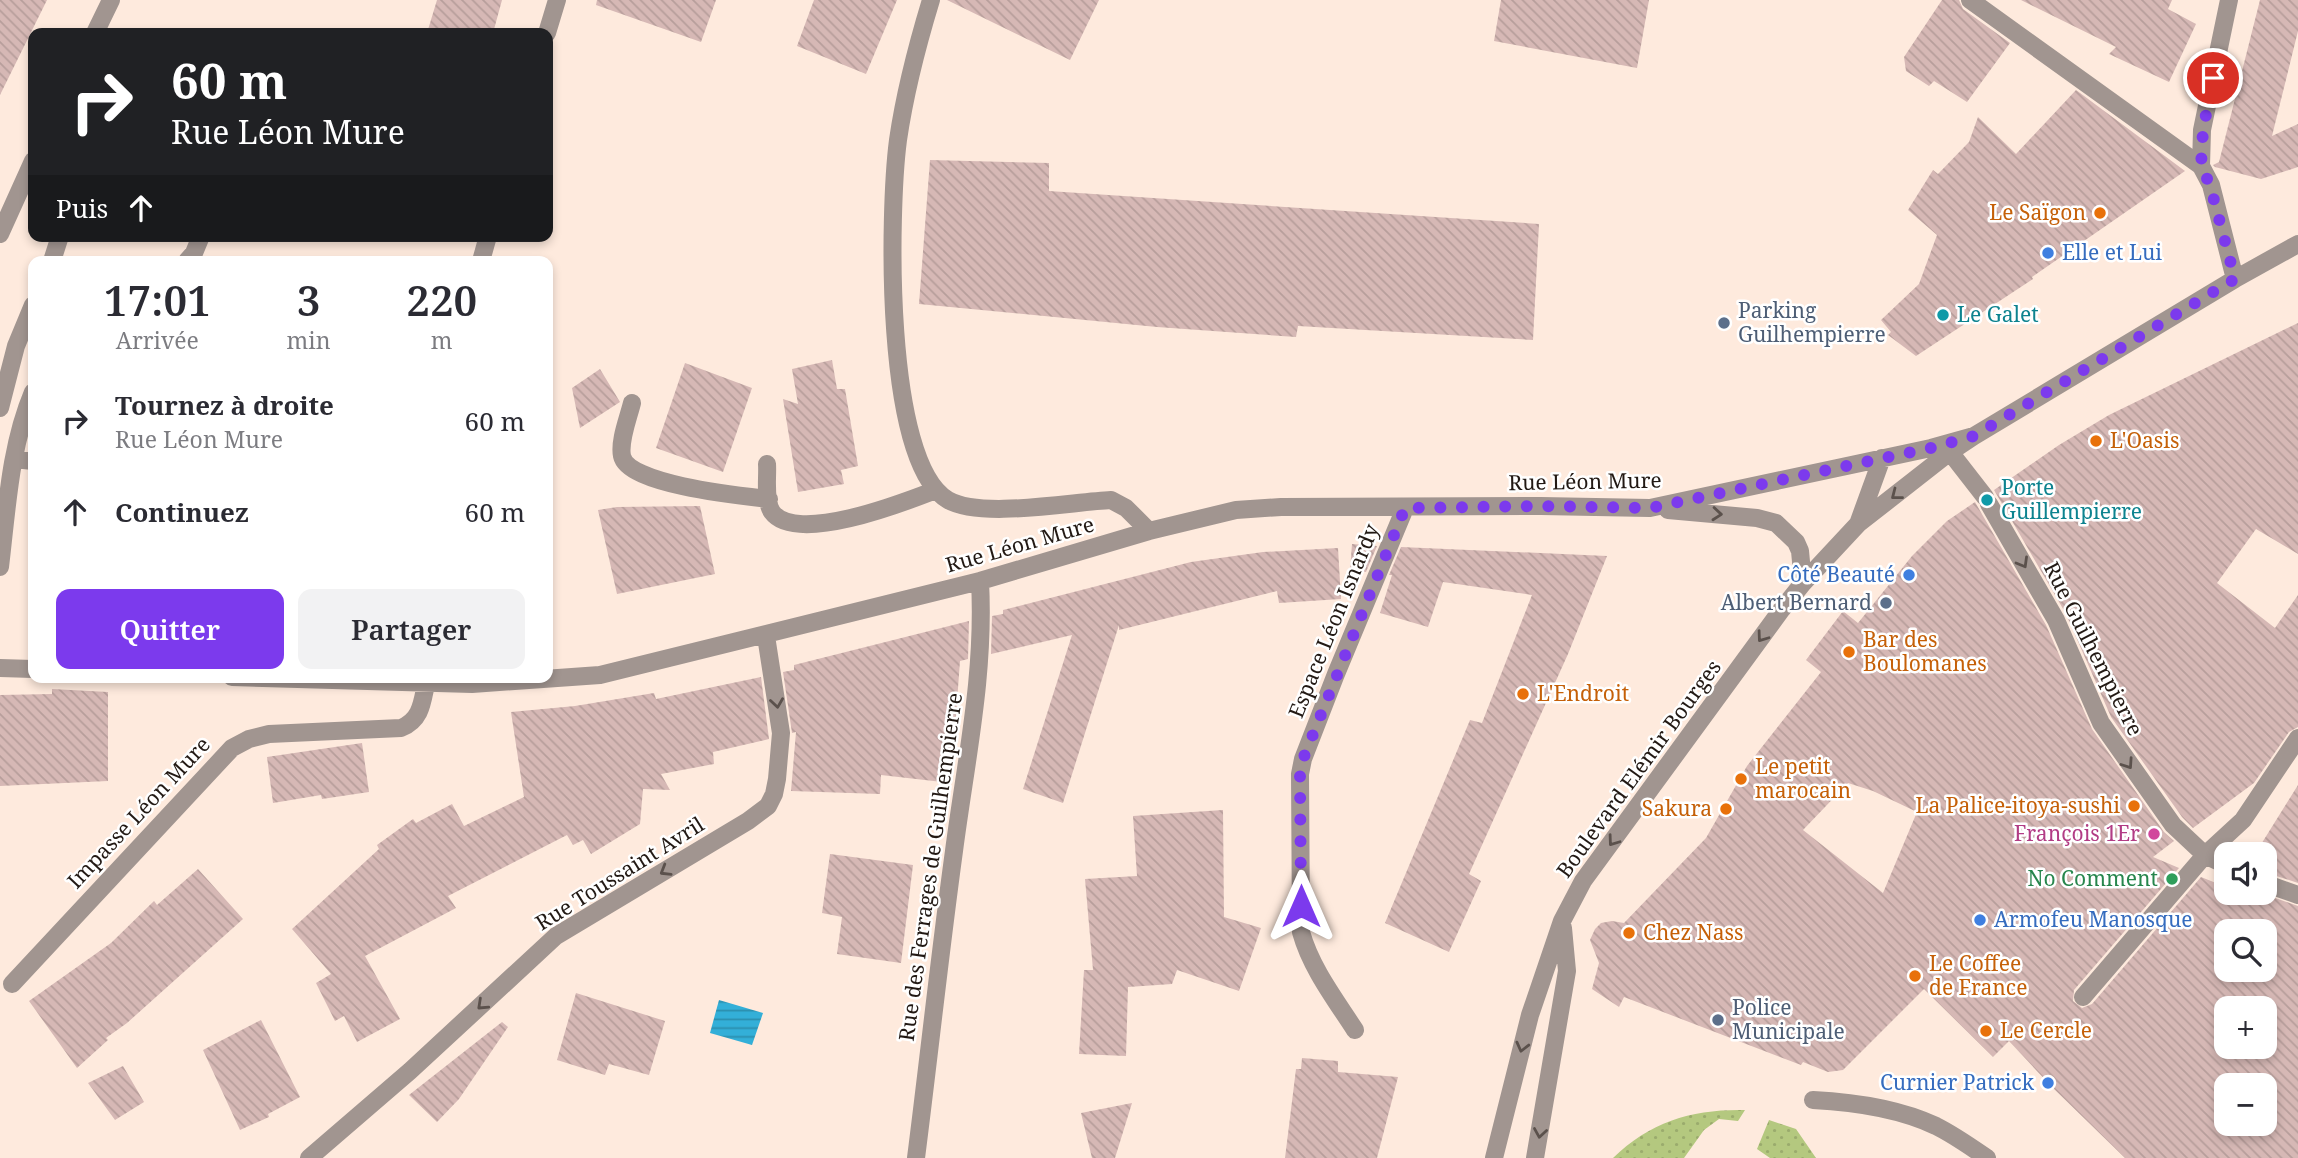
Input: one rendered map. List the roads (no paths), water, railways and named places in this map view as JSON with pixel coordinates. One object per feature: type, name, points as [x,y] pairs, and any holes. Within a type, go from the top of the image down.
[{"type":"street","points":[[97,28],[111,0]]},
{"type":"street","points":[[549,28],[557,0]]},
{"type":"street","points":[[931,0],[914,57],[898,140],[892,287],[905,406],[915,455],[936,490],[944,498],[959,505],[981,509],[1111,500],[1126,508],[1149,531]]},
{"type":"street","points":[[1970,0],[2201,166]]},
{"type":"street","points":[[2229,0],[2203,130],[2201,166],[2210,185],[2235,279]]},
{"type":"street","points":[[2,224],[26,195]]},
{"type":"street","points":[[1858,524],[1882,458],[1974,436],[2298,244]]},
{"type":"street","points":[[0,408],[16,346],[28,318]]},
{"type":"street","points":[[632,403],[622,446],[622,458],[628,467],[637,473],[675,484],[769,499]]},
{"type":"street","points":[[0,567],[14,459],[28,405]]},
{"type":"street","name":"Boulevard Elémir Bourges","points":[[1494,1158],[1530,1015],[1562,920],[1583,881],[1803,583],[1858,524],[1974,436]]},
{"type":"street","name":"Rue Guilhempierre","points":[[1950,452],[1987,500],[2056,620],[2101,723],[2173,825],[2205,855],[2214,859]]},
{"type":"street","name":"Rue Léon Mure","points":[[553,678],[600,675],[766,636],[980,581],[1149,531],[1236,510],[1281,507],[1650,508],[1882,458]]},
{"type":"street","points":[[14,459],[28,460]]},
{"type":"street","points":[[767,464],[769,499],[773,512],[788,523],[811,524],[901,503],[936,490]]},
{"type":"street","name":"Espace Léon Isnardy","points":[[1355,1030],[1315,968],[1301,932],[1300,774],[1303,759],[1336,674],[1405,508]]},
{"type":"street","points":[[1650,508],[1764,519],[1781,526],[1790,533],[1798,547],[1803,583]]},
{"type":"street","name":"Rue des Ferrages de Guilhempierre","points":[[916,1158],[954,851],[979,681],[982,631],[980,581]]},
{"type":"street","name":"Rue Toussaint Avril","points":[[309,1158],[410,1072],[556,936],[748,821],[768,806],[775,786],[780,733],[766,636]]},
{"type":"street","points":[[0,668],[28,669]]},
{"type":"street","name":"Rue Léon Mure","points":[[398,683],[486,683]]},
{"type":"street","name":"Impasse Léon Mure","points":[[12,984],[232,748],[249,739],[270,734],[401,728],[411,723],[419,713],[426,684]]},
{"type":"street","points":[[2083,997],[2205,855],[2243,820],[2298,738]]},
{"type":"street","points":[[2277,888],[2298,895]]},
{"type":"street","points":[[1535,1158],[1567,971],[1562,920]]},
{"type":"street","points":[[1813,1100],[1859,1104],[1923,1121],[1948,1132],[1987,1158]]},
{"type":"water","points":[[719,1000],[763,1013],[752,1045],[710,1033]]},
{"type":"place","name":"Le Saïgon","points":[[2100,213]]},
{"type":"place","name":"Elle et Lui","points":[[2048,253]]},
{"type":"place","name":"Le Galet","points":[[1943,315]]},
{"type":"place","name":"Parking Guilhempierre","points":[[1724,323]]},
{"type":"place","name":"L'Oasis","points":[[2096,441]]},
{"type":"place","name":"Porte Guillempierre","points":[[1987,500]]},
{"type":"place","name":"Côté Beauté","points":[[1909,575]]},
{"type":"place","name":"Albert Bernard","points":[[1886,603]]},
{"type":"place","name":"Bar des Boulomanes","points":[[1849,652]]},
{"type":"place","name":"L'Endroit","points":[[1523,694]]},
{"type":"place","name":"Le petit marocain","points":[[1741,779]]},
{"type":"place","name":"La Palice-itoya-sushi","points":[[2134,806]]},
{"type":"place","name":"Sakura","points":[[1726,809]]},
{"type":"place","name":"François 1Er","points":[[2154,834]]},
{"type":"place","name":"No Comment","points":[[2172,879]]},
{"type":"place","name":"Armofeu Manosque","points":[[1980,920]]},
{"type":"place","name":"Chez Nass","points":[[1629,933]]},
{"type":"place","name":"Le Coffee de France","points":[[1915,976]]},
{"type":"place","name":"Police Municipale","points":[[1718,1020]]},
{"type":"place","name":"Le Cercle","points":[[1986,1031]]},
{"type":"place","name":"Curnier Patrick","points":[[2048,1083]]}]
